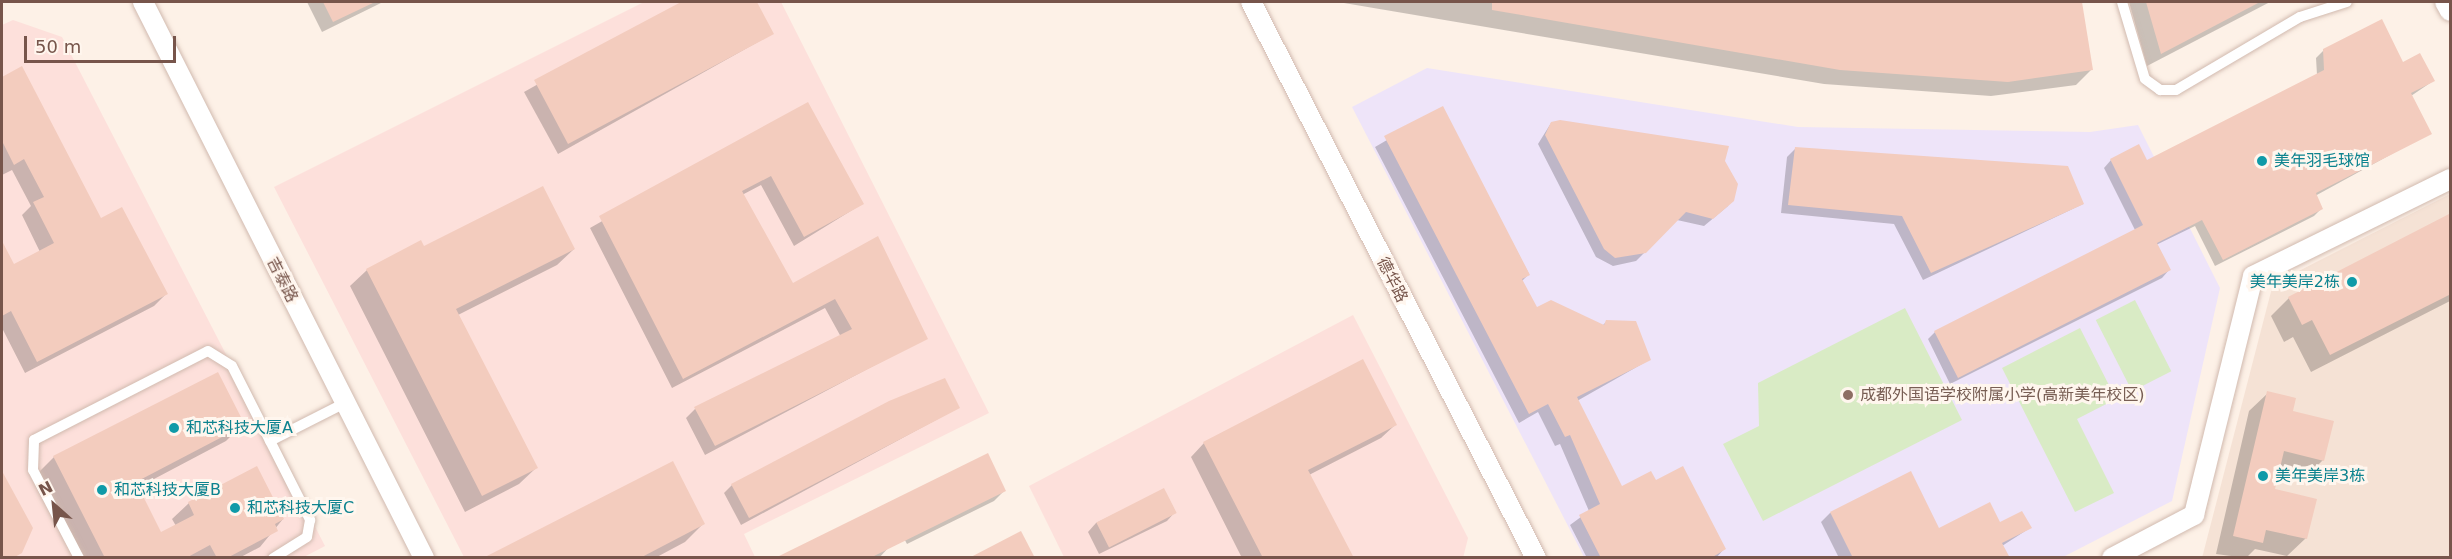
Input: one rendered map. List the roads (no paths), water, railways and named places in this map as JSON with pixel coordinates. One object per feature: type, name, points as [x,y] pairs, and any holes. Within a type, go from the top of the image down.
[{"type":"street","name":"吉泰路","points":[[143,2],[424,558]]},
{"type":"street","name":"德华路","points":[[1251,2],[1536,558]]},
{"type":"street","points":[[2445,2],[2451,11]]},
{"type":"street","points":[[2112,558],[2194,515],[2253,276],[2451,179]]},
{"type":"lane","points":[[2122,2],[2145,80],[2160,90],[2176,90],[2300,17],[2347,2]]},
{"type":"lane","points":[[79,558],[33,470],[31,448],[42,433],[208,351],[232,366],[310,520],[307,537],[273,558]]},
{"type":"lane","points":[[270,441],[345,403]]},
{"type":"place","name":"美年羽毛球馆","points":[[2262,161]]},
{"type":"place","name":"美年美岸2栋","points":[[2352,282]]},
{"type":"place","name":"成都外国语学校附属小学(高新美年校区)","points":[[1848,395]]},
{"type":"place","name":"和芯科技大厦A","points":[[174,428]]},
{"type":"place","name":"美年美岸3栋","points":[[2263,476]]},
{"type":"place","name":"和芯科技大厦B","points":[[102,490]]},
{"type":"place","name":"和芯科技大厦C","points":[[235,508]]}]
